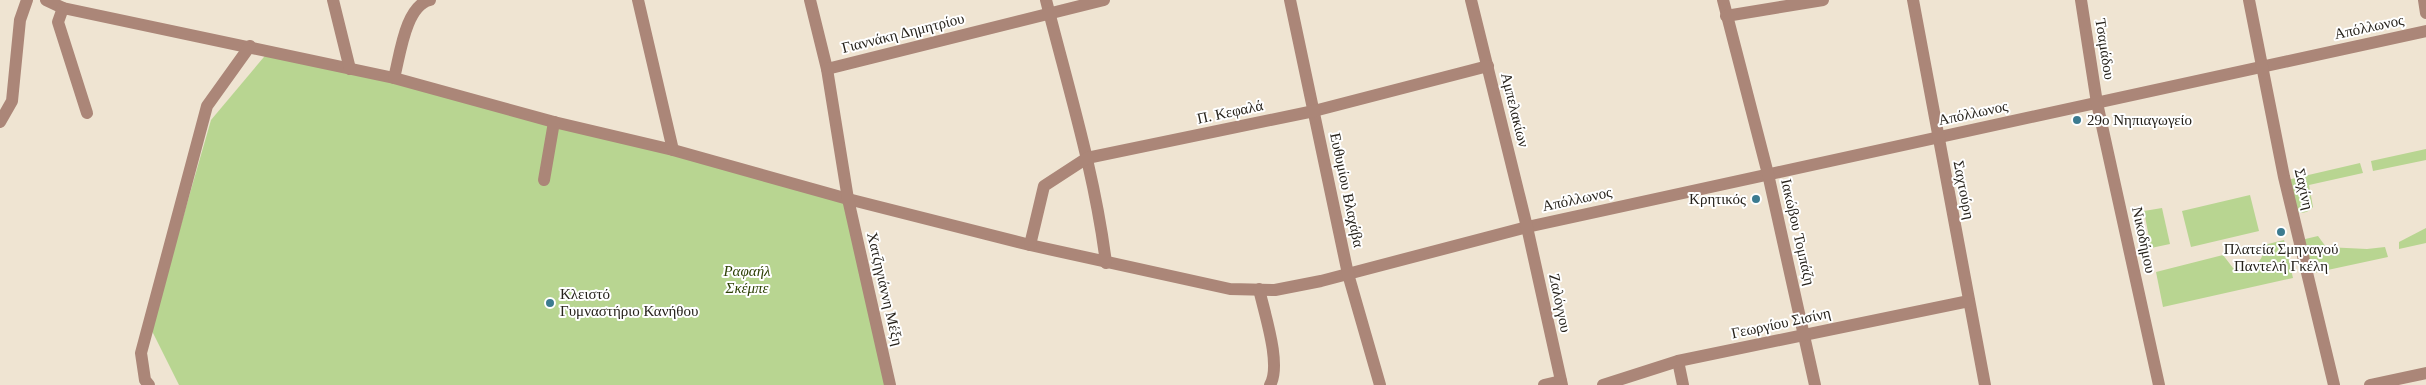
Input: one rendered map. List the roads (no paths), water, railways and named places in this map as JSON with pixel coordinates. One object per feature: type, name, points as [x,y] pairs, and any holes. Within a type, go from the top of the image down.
[{"type":"street","points":[[0,122],[12,101],[20,20],[27,0]]},
{"type":"street","name":"Απόλλωνος","points":[[46,0],[63,8],[250,46],[394,78],[554,122],[673,150],[848,199],[1030,245],[1230,289],[1259,290],[1275,290],[1348,274],[1527,227],[2426,31]]},
{"type":"street","points":[[332,0],[350,69]]},
{"type":"street","points":[[394,78],[410,16],[419,6],[430,0]]},
{"type":"street","points":[[638,0],[673,150]]},
{"type":"street","name":"Χατζηγιάννη Μέξη","points":[[810,0],[827,69],[848,199],[890,385]]},
{"type":"street","points":[[1046,0],[1087,158],[1101,222],[1106,263]]},
{"type":"street","name":"Γιαννάκη Δημητρίου","points":[[827,69],[1104,0]]},
{"type":"street","name":"Ευθυμίου Βλαχάβα","points":[[1290,0],[1348,274],[1380,385]]},
{"type":"street","name":"Αμπελακίων","points":[[1471,0],[1527,227]]},
{"type":"street","name":"Ιακώβου Τομπάζη","points":[[1723,0],[1768,174],[1815,385]]},
{"type":"street","points":[[1726,16],[1823,0]]},
{"type":"street","name":"Σαχτούρη","points":[[1913,0],[1937,138],[1985,385]]},
{"type":"street","name":"Τσαμάδου","points":[[2082,0],[2097,103]]},
{"type":"street","name":"Σαχίνη","points":[[2249,0],[2284,175],[2334,385]]},
{"type":"street","points":[[2424,0],[2426,13]]},
{"type":"street","points":[[63,8],[58,22],[87,113]]},
{"type":"street","points":[[149,385],[145,380],[141,353],[207,106],[250,46]]},
{"type":"street","name":"Π. Κεφαλά","points":[[1030,245],[1044,186],[1087,158],[1314,111],[1488,66]]},
{"type":"street","name":"Νικοδήμου","points":[[2097,103],[2159,385]]},
{"type":"street","points":[[544,180],[554,122]]},
{"type":"street","name":"Ζαλόγγου","points":[[1527,227],[1562,383]]},
{"type":"street","points":[[1259,290],[1271,343],[1274,369],[1270,385]]},
{"type":"street","name":"Γεωργίου Σισίνη","points":[[1602,385],[1678,361],[1969,301]]},
{"type":"street","points":[[1678,361],[1683,385]]},
{"type":"street","points":[[2370,385],[2426,373]]},
{"type":"street","points":[[1544,385],[1562,383]]},
{"type":"place","name":"29ο Νηπιαγωγείο","points":[[2077,120]]},
{"type":"place","name":"Κρητικός","points":[[1756,199]]},
{"type":"place","name":"Πλατεία Σμηναγού Παντελή Γκέλη","points":[[2281,232]]},
{"type":"place","name":"Κλειστό Γυμναστήριο Κανήθου","points":[[550,303]]},
{"type":"park label","name":"Ραφαήλ Σκέμπε","points":[[747,280]]}]
